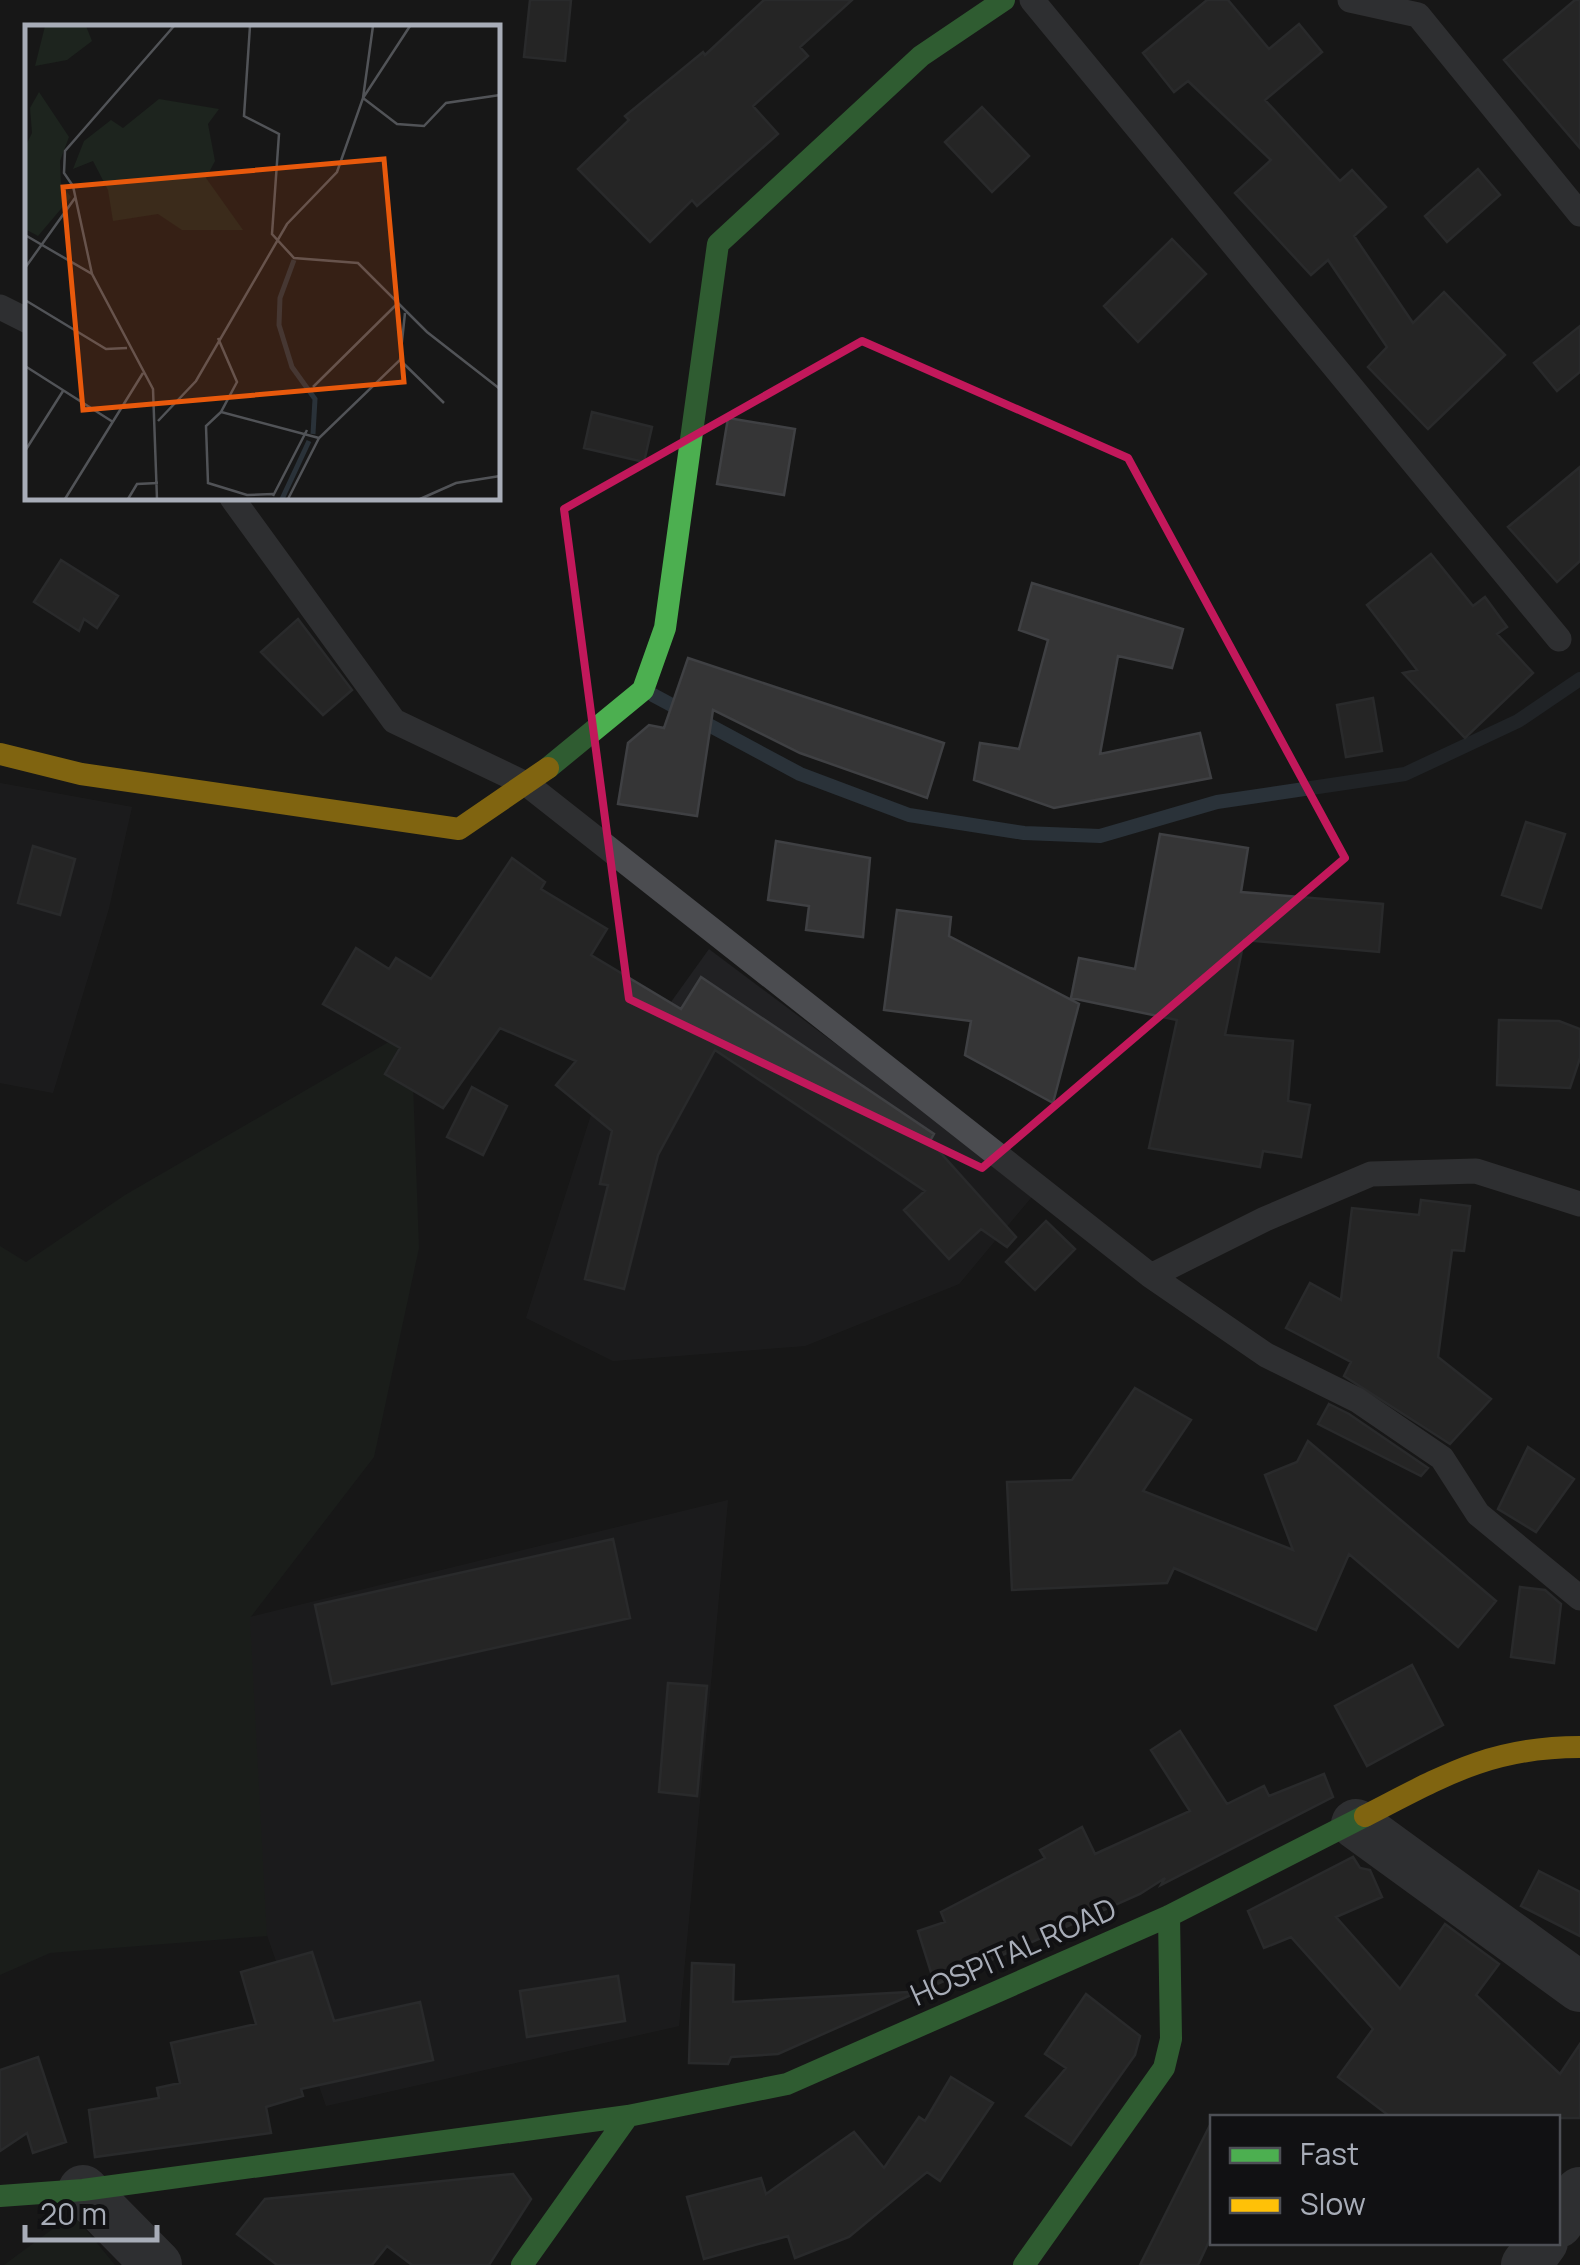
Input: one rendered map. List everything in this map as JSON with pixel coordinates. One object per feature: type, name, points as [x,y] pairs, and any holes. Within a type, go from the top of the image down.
[{"type":"street","points":[[0,754],[81,774],[459,829],[528,785],[643,690],[665,628],[718,244],[921,56],[1004,0]]},
{"type":"street","name":"HOSPITAL ROAD","points":[[0,2196],[84,2190],[628,2116],[787,2084],[1169,1916],[1473,1762],[1550,1747],[1580,1747]]},
{"type":"street","points":[[1356,1824],[1580,1987]]},
{"type":"street","points":[[1024,2265],[1164,2068],[1170,2039],[1169,1916]]},
{"type":"street","points":[[522,2265],[628,2116]]},
{"type":"street","points":[[84,2190],[157,2265]]},
{"type":"street","points":[[1560,2219],[1580,2192]]},
{"type":"lane","points":[[1032,0],[1559,639]]},
{"type":"lane","points":[[1350,0],[1427,7],[1580,214]]},
{"type":"lane","points":[[0,307],[25,320]]},
{"type":"lane","points":[[233,500],[394,721],[528,785],[1151,1276],[1266,1355],[1357,1400],[1442,1458],[1478,1514],[1580,1598]]},
{"type":"lane","points":[[1151,1276],[1265,1219],[1371,1174],[1476,1171],[1580,1204]]},
{"type":"highlighted area","points":[[862,341],[1128,458],[1345,858],[982,1168],[629,999],[564,509]]},
{"type":"shaded area","points":[[0,783],[132,807],[109,908],[53,1093],[0,1083]]},
{"type":"shaded area","points":[[709,949],[1035,1193],[959,1284],[805,1346],[613,1361],[526,1318],[592,1112]]},
{"type":"shaded area","points":[[411,1029],[419,1248],[374,1457],[250,1618],[267,1936],[50,1953],[0,1975],[0,1246],[26,1262],[125,1195]]},
{"type":"shaded area","points":[[728,1500],[679,2026],[326,2106],[227,1819],[250,1617]]},
{"type":"shaded area","points":[[73,2214],[115,2265],[4,2265]]},
{"type":"building","points":[[530,0],[571,0],[565,61],[524,57]]},
{"type":"building","points":[[764,0],[852,0],[800,47],[808,56],[753,106],[778,134],[697,206],[692,200],[650,242],[578,169],[629,120],[625,116],[703,52],[705,55]]},
{"type":"building","points":[[1207,0],[1228,0],[1269,49],[1299,24],[1322,52],[1265,100],[1340,181],[1352,170],[1386,207],[1354,236],[1413,323],[1444,292],[1505,355],[1428,429],[1368,367],[1387,347],[1328,260],[1311,275],[1235,193],[1271,160],[1188,81],[1174,92],[1143,53]]},
{"type":"building","points":[[1575,0],[1580,0],[1580,148],[1504,60]]},
{"type":"building","points":[[982,107],[1029,156],[992,192],[945,142]]},
{"type":"building","points":[[1478,169],[1500,195],[1447,242],[1425,216]]},
{"type":"building","points":[[1172,239],[1206,274],[1138,342],[1104,306]]},
{"type":"building","points":[[1580,326],[1580,372],[1557,391],[1534,363]]},
{"type":"building","points":[[592,412],[652,427],[644,462],[584,448]]},
{"type":"building","points":[[728,418],[795,429],[784,495],[717,484]]},
{"type":"building","points":[[1580,467],[1580,561],[1557,582],[1508,527]]},
{"type":"building","points":[[1431,554],[1473,606],[1485,597],[1507,627],[1497,634],[1533,673],[1465,738],[1403,673],[1417,670],[1367,605]]},
{"type":"building","points":[[61,560],[118,596],[97,628],[84,619],[79,631],[34,602]]},
{"type":"building","points":[[1032,583],[1183,629],[1172,668],[1118,656],[1100,754],[1200,733],[1211,778],[1054,808],[974,780],[980,743],[1019,749],[1048,640],[1019,630]]},
{"type":"building","points":[[298,619],[352,690],[323,715],[261,652]]},
{"type":"building","points":[[688,658],[944,743],[927,798],[800,753],[713,710],[697,816],[618,804],[628,743],[649,725],[664,728]]},
{"type":"building","points":[[1373,698],[1382,751],[1346,757],[1337,705]]},
{"type":"building","points":[[1526,822],[1565,834],[1541,908],[1502,895]]},
{"type":"building","points":[[1160,834],[1248,848],[1241,892],[1383,904],[1379,952],[1244,940],[1225,1035],[1293,1041],[1288,1101],[1310,1105],[1301,1157],[1263,1151],[1260,1167],[1149,1148],[1177,1020],[1071,998],[1079,958],[1135,969]]},
{"type":"building","points":[[776,841],[870,858],[863,937],[806,930],[809,906],[768,900]]},
{"type":"building","points":[[33,846],[75,859],[60,915],[18,903]]},
{"type":"building","points":[[512,858],[545,882],[541,889],[607,929],[591,955],[681,1009],[701,977],[934,1134],[930,1141],[1016,1237],[1007,1247],[981,1229],[949,1259],[904,1210],[925,1191],[715,1050],[658,1155],[624,1289],[585,1279],[608,1185],[600,1184],[612,1131],[556,1085],[576,1061],[500,1028],[443,1108],[385,1074],[400,1048],[323,1004],[356,948],[389,969],[396,958],[431,979]]},
{"type":"building","points":[[897,910],[951,917],[949,936],[1079,1004],[1053,1103],[965,1055],[971,1021],[884,1010]]},
{"type":"building","points":[[1499,1020],[1559,1021],[1580,1029],[1580,1058],[1570,1088],[1497,1085]]},
{"type":"building","points":[[472,1087],[507,1106],[483,1155],[447,1137]]},
{"type":"building","points":[[1421,1200],[1470,1206],[1464,1251],[1452,1250],[1438,1357],[1491,1399],[1450,1444],[1344,1376],[1351,1362],[1286,1328],[1310,1283],[1341,1300],[1352,1208],[1419,1215]]},
{"type":"building","points":[[1046,1221],[1075,1249],[1035,1290],[1006,1262]]},
{"type":"building","points":[[1135,1388],[1191,1420],[1143,1491],[1293,1550],[1265,1475],[1297,1462],[1308,1441],[1496,1601],[1458,1647],[1349,1554],[1316,1630],[1174,1568],[1167,1583],[1012,1590],[1007,1482],[1072,1480]]},
{"type":"building","points":[[1329,1404],[1428,1468],[1421,1476],[1318,1424]]},
{"type":"building","points":[[1528,1447],[1574,1479],[1536,1532],[1498,1509]]},
{"type":"building","points":[[613,1539],[630,1618],[332,1684],[315,1605]]},
{"type":"building","points":[[1520,1587],[1545,1590],[1561,1604],[1554,1663],[1511,1657]]},
{"type":"building","points":[[1412,1665],[1443,1725],[1367,1766],[1335,1706]]},
{"type":"building","points":[[668,1683],[707,1686],[697,1796],[659,1792]]},
{"type":"building","points":[[1180,1731],[1227,1804],[1264,1786],[1269,1796],[1324,1774],[1333,1797],[1161,1885],[1165,1878],[1140,1894],[935,1985],[918,1931],[945,1922],[941,1912],[1045,1858],[1040,1850],[1082,1827],[1095,1854],[1190,1811],[1151,1750]]},
{"type":"building","points":[[1353,1857],[1360,1868],[1370,1870],[1382,1897],[1336,1917],[1400,1989],[1445,1924],[1499,1964],[1476,1995],[1560,2074],[1580,2044],[1580,2118],[1388,2115],[1338,2077],[1373,2029],[1291,1937],[1264,1948],[1248,1911]]},
{"type":"building","points":[[1539,1871],[1580,1892],[1580,1936],[1521,1906]]},
{"type":"building","points":[[312,1952],[334,2021],[420,2002],[433,2060],[301,2089],[303,2096],[266,2107],[271,2133],[95,2157],[89,2110],[159,2098],[157,2088],[180,2083],[171,2043],[256,2024],[241,1972]]},
{"type":"building","points":[[692,1963],[734,1965],[733,2002],[908,1992],[911,1995],[778,2054],[731,2057],[728,2064],[689,2063]]},
{"type":"building","points":[[618,1976],[625,2021],[527,2037],[520,1991]]},
{"type":"building","points":[[1086,1994],[1140,2036],[1135,2055],[1071,2145],[1026,2116],[1066,2068],[1045,2054]]},
{"type":"building","points":[[38,2057],[66,2142],[33,2153],[27,2133],[0,2151],[0,2070]]},
{"type":"building","points":[[951,2077],[993,2103],[940,2181],[927,2172],[849,2237],[795,2258],[788,2236],[704,2259],[687,2197],[761,2178],[766,2194],[854,2132],[884,2168],[919,2117],[925,2121]]},
{"type":"building","points":[[1210,2125],[1210,2239],[1198,2265],[1140,2265]]},
{"type":"building","points":[[513,2174],[531,2199],[489,2265],[412,2265],[387,2246],[372,2265],[277,2265],[237,2234],[265,2199]]},
{"type":"waterway","points":[[653,695],[800,774],[909,815],[1024,833],[1100,836],[1217,802],[1405,774],[1518,721],[1580,679]]},
{"type":"traffic: fast","points":[[548,768],[643,690],[665,628],[718,244],[921,56],[1004,0]]},
{"type":"traffic: fast","points":[[522,2265],[628,2116],[787,2084],[1169,1916],[1365,1816]]},
{"type":"traffic: fast","points":[[1024,2265],[1164,2068],[1171,2039],[1169,1916]]},
{"type":"traffic: fast","points":[[0,2196],[83,2190],[628,2116]]},
{"type":"traffic: slow","points":[[0,754],[81,774],[459,829],[548,768]]},
{"type":"traffic: slow","points":[[1365,1816],[1468,1766],[1519,1752],[1580,1747]]}]
